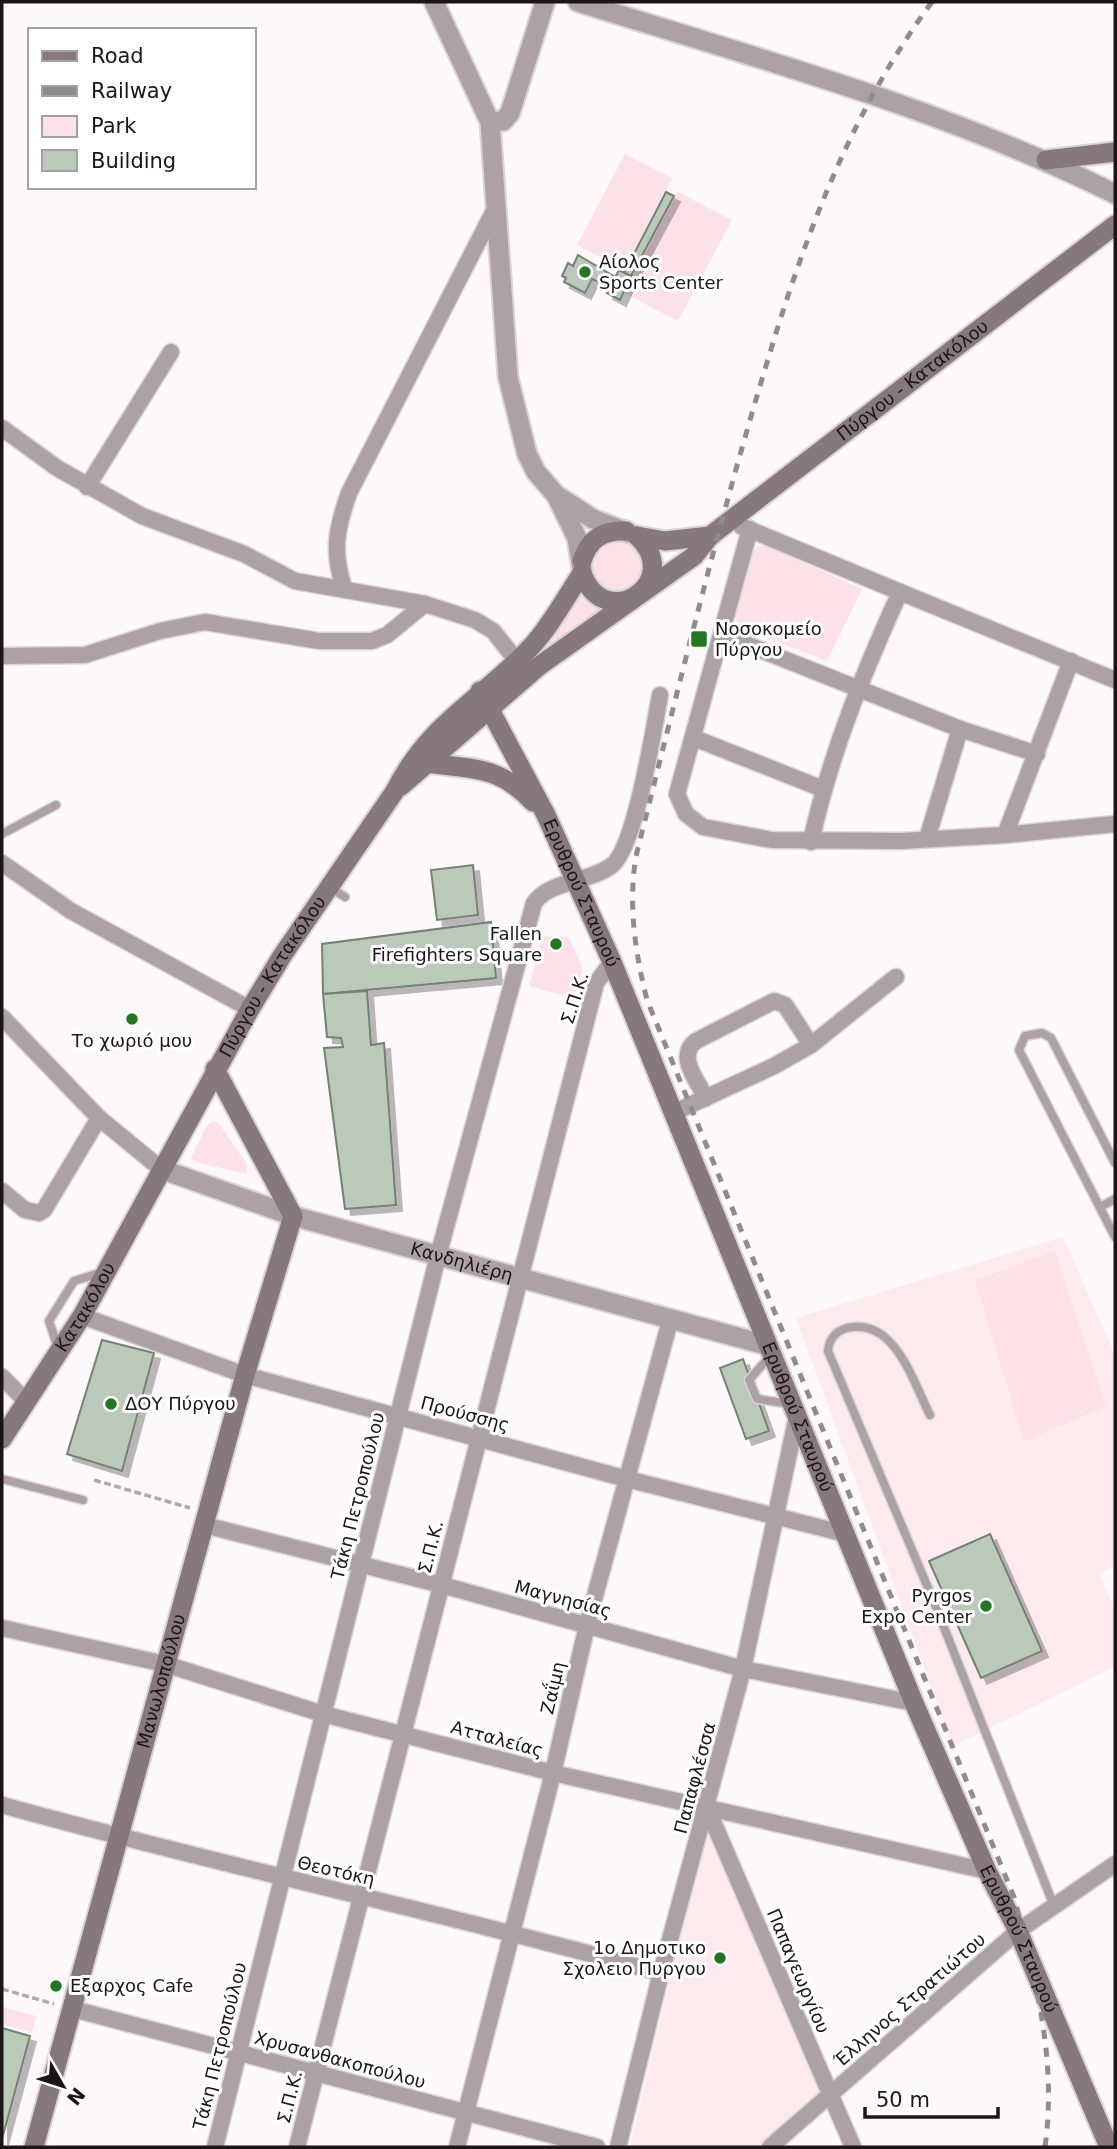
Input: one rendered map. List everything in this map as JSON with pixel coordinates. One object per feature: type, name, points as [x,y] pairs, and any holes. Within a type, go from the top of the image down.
[{"type":"main road","points":[[1046,160],[1115,152]]},
{"type":"main road","name":"Πύργου - Κατακόλου","points":[[161,1169],[250,1009],[337,892],[410,762],[427,741],[484,699],[539,666],[694,556],[710,536],[1115,225]]},
{"type":"main road","name":"Πύργου - Κατακόλου","points":[[395,791],[428,763],[532,647],[582,567],[593,540],[603,533],[631,534],[665,541],[710,536]]},
{"type":"main road","name":"Πύργου - Κατακόλου","points":[[582,567],[586,584],[604,600],[628,600],[638,595],[647,587],[653,565],[651,554],[631,534]]},
{"type":"main road","name":"Ερυθρού Σταυρού","points":[[484,699],[546,815],[612,962],[842,1533],[987,1871],[1018,1931],[1109,2147]]},
{"type":"main road","points":[[428,763],[489,770],[518,786],[546,815]]},
{"type":"main road","points":[[215,1069],[293,1216]]},
{"type":"main road","name":"Κατακόλου","points":[[4,1429],[26,1401],[82,1316],[161,1169]]},
{"type":"main road","name":"Μανωλοπούλου","points":[[34,2147],[164,1664],[198,1517],[293,1216]]},
{"type":"street","points":[[434,2],[490,122],[507,365],[514,410],[527,454],[536,472],[556,495],[577,538],[582,567]]},
{"type":"street","points":[[490,122],[503,121],[510,113],[545,2]]},
{"type":"street","points":[[578,2],[872,95],[1046,160],[1115,194]]},
{"type":"street","points":[[344,588],[336,563],[335,544],[349,493],[496,206]]},
{"type":"street","points":[[87,487],[170,352]]},
{"type":"street","points":[[2,428],[87,487],[142,516],[244,554],[295,581],[425,604],[475,620],[493,631],[517,661]]},
{"type":"street","points":[[556,495],[593,519],[631,534]]},
{"type":"street","points":[[730,521],[1115,680]]},
{"type":"street","points":[[750,529],[723,635],[677,794],[686,814],[703,827],[722,833],[811,842],[1005,835],[1115,824]]},
{"type":"street","points":[[811,842],[822,789],[856,688],[900,592]]},
{"type":"street","points":[[2,656],[85,655],[160,631],[205,622],[318,640],[372,641],[387,635],[425,604]]},
{"type":"street","points":[[723,635],[960,729],[1037,754]]},
{"type":"street","points":[[1005,835],[1071,662]]},
{"type":"street","name":"Τάκη Πετροπούλου","points":[[215,2147],[439,1256],[534,903],[544,892],[577,882],[611,867],[624,850],[660,695]]},
{"type":"street","points":[[928,839],[960,729]]},
{"type":"street","points":[[694,738],[822,789]]},
{"type":"street","points":[[2,863],[71,911],[250,1009]]},
{"type":"street","name":"Σ.Π.Κ.","points":[[297,2147],[596,983],[612,962]]},
{"type":"street","points":[[673,1113],[811,1045],[895,977]]},
{"type":"street","points":[[706,1098],[687,1060],[688,1048],[696,1041],[774,1001],[785,1005],[811,1045]]},
{"type":"street","points":[[2,1017],[99,1118],[161,1169]]},
{"type":"street","points":[[2,1191],[24,1210],[39,1213],[44,1210],[99,1118]]},
{"type":"street","name":"Κανδηλιέρη","points":[[161,1169],[293,1216],[521,1278],[769,1350]]},
{"type":"street","name":"Προύσσης","points":[[82,1316],[245,1375],[627,1479],[842,1533]]},
{"type":"street","name":"Ζαΐμη","points":[[457,2147],[510,1931],[553,1773],[587,1625],[670,1321]]},
{"type":"street","points":[[2,1377],[26,1401]]},
{"type":"street","name":"Παπαφλέσσα","points":[[618,2147],[661,1973],[708,1810],[743,1669],[776,1518],[794,1410]]},
{"type":"street","name":"Μαγνησίας","points":[[198,1517],[361,1565],[743,1669],[914,1703]]},
{"type":"street","name":"Ατταλείας","points":[[2,1628],[164,1664],[323,1714],[553,1773],[987,1871]]},
{"type":"street","name":"Θεοτόκη","points":[[2,1805],[282,1879],[510,1931],[661,1973]]},
{"type":"street","name":"Παπαγεωργίου","points":[[708,1810],[853,2147]]},
{"type":"street","name":"Έλληνος Στρατιώτου","points":[[770,2147],[1018,1931],[1115,1864]]},
{"type":"street","name":"Χρυσανθακοπούλου","points":[[73,2009],[315,2075],[597,2147]]},
{"type":"lane","points":[[2,834],[56,805]]},
{"type":"lane","points":[[1115,1163],[1051,1038],[1042,1033],[1025,1036],[1019,1050],[1115,1237]]},
{"type":"lane","points":[[1100,1207],[1115,1199]]},
{"type":"lane","points":[[59,1350],[48,1321],[74,1281],[106,1272]]},
{"type":"lane","points":[[930,1415],[896,1348],[886,1336],[877,1330],[856,1327],[844,1329],[832,1337],[828,1351],[934,1602],[1054,1906]]},
{"type":"lane","points":[[769,1350],[749,1380],[757,1399],[794,1410]]},
{"type":"lane","points":[[2,1479],[83,1500]]},
{"type":"path","points":[[94,1480],[198,1517]]},
{"type":"path","points":[[2,1989],[73,2009]]},
{"type":"shaded area","points":[[1063,1237],[1115,1355],[1115,1565],[1099,1575],[1115,1610],[1115,1666],[953,1746],[796,1318]]},
{"type":"shaded area","name":"1ο Δημοτικο Σχολειο Πυργου","points":[[707,1822],[825,2094],[760,2147],[630,2147]]},
{"type":"green space","points":[[625,154],[672,178],[624,270],[577,245]]},
{"type":"green space","points":[[678,192],[732,220],[678,321],[624,293]]},
{"type":"green space","points":[[617,539],[636,547],[644,566],[636,585],[617,593],[598,585],[590,566],[598,547]]},
{"type":"green space","points":[[759,546],[768,546],[862,589],[827,661],[740,628],[734,615],[754,550]]},
{"type":"green space","points":[[580,590],[588,601],[604,609],[553,649],[546,641]]},
{"type":"green space","points":[[543,936],[569,937],[583,970],[574,998],[529,986]]},
{"type":"green space","points":[[213,1121],[220,1125],[247,1164],[246,1174],[196,1162],[191,1158],[207,1125]]},
{"type":"green space","points":[[1055,1251],[1106,1406],[1024,1442],[975,1280]]},
{"type":"green space","points":[[2,2007],[36,2016],[32,2032],[2,2024]]},
{"type":"building","points":[[666,192],[674,196],[631,276],[624,273]]},
{"type":"building","name":"Αίολος Sports Center","points":[[578,255],[615,277],[610,287],[592,279],[585,293],[564,282],[566,278],[562,276],[568,263],[573,266]]},
{"type":"building","points":[[619,270],[631,276],[620,300],[607,293]]},
{"type":"building","points":[[473,865],[478,915],[437,920],[431,870]]},
{"type":"building","points":[[491,922],[496,978],[323,994],[322,944]]},
{"type":"building","points":[[367,991],[371,1045],[384,1043],[396,1205],[345,1209],[324,1048],[343,1047],[341,1038],[327,1037],[323,994]]},
{"type":"building","name":"ΔΟΥ Πύργου","points":[[102,1340],[154,1353],[122,1471],[67,1454]]},
{"type":"building","points":[[743,1359],[769,1431],[746,1439],[720,1368]]},
{"type":"building","name":"Pyrgos Expo Center","points":[[990,1534],[1042,1651],[981,1678],[929,1561]]},
{"type":"building","points":[[2,2028],[30,2036],[2,2139]]},
{"type":"railway","points":[[932,2],[898,53],[841,158],[797,268],[744,441],[688,648],[636,856],[633,910],[636,946],[647,1000],[1014,1897],[1037,1990],[1046,2052],[1048,2115],[1045,2147]]},
{"type":"place","name":"Αίολος Sports Center","points":[[585,272]]},
{"type":"place","name":"Νοσοκομείο Πύργου","points":[[699,639]]},
{"type":"place","name":"Fallen Firefighters Square","points":[[556,944]]},
{"type":"place","name":"Το χωριό μου","points":[[132,1019]]},
{"type":"place","name":"ΔΟΥ Πύργου","points":[[111,1404]]},
{"type":"place","name":"Pyrgos Expo Center","points":[[986,1606]]},
{"type":"place","name":"1ο Δημοτικο Σχολειο Πυργου","points":[[720,1958]]},
{"type":"place","name":"Εξαρχος Cafe","points":[[56,1986]]}]
